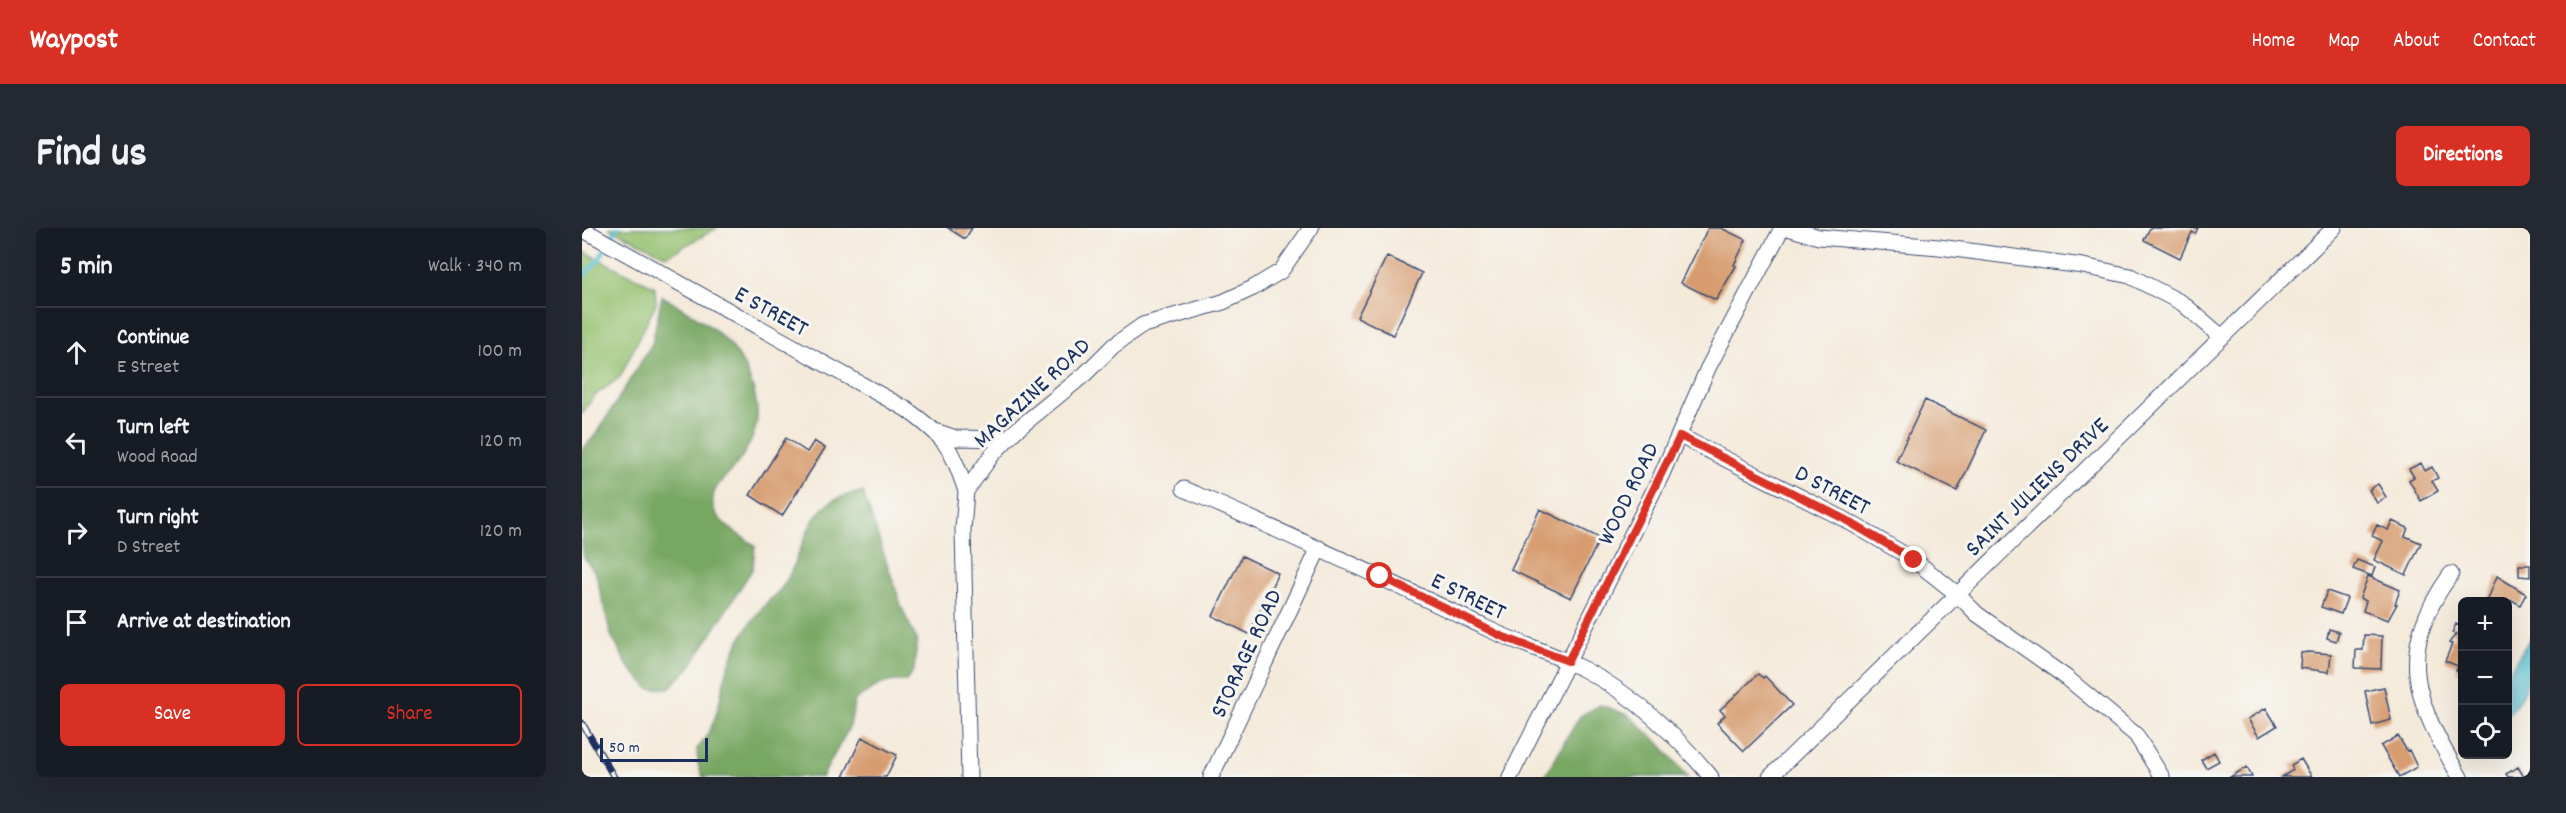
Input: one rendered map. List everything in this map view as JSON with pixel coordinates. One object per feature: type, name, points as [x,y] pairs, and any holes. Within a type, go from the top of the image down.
[{"type":"street","name":"MAGAZINE ROAD","points":[[966,491],[1007,439],[1085,374],[1113,346],[1143,325],[1223,302],[1281,271],[1311,228]]},
{"type":"street","name":"WOOD ROAD","points":[[1510,777],[1680,436],[1708,368],[1782,228]]},
{"type":"street","points":[[1788,228],[1819,237],[1939,247],[2083,266],[2130,276],[2182,303],[2222,336]]},
{"type":"street","name":"SAINT JULIENS DRIVE","points":[[1770,777],[2334,228]]},
{"type":"street","name":"E STREET","points":[[582,229],[906,409],[938,432],[956,438],[1007,439]]},
{"type":"street","name":"E STREET","points":[[938,432],[954,456],[966,491]]},
{"type":"street","name":"D STREET","points":[[1680,436],[1844,519],[1914,560],[1957,594],[1977,614],[2067,678],[2136,735],[2162,777]]},
{"type":"street","name":"E STREET","points":[[1184,489],[1319,548],[1501,636],[1568,661],[1617,691],[1655,719],[1711,777]]},
{"type":"street","points":[[966,491],[963,530],[969,777]]},
{"type":"street","name":"STORAGE ROAD","points":[[1211,777],[1319,548]]},
{"type":"street","points":[[2451,574],[2437,593],[2422,626],[2416,670],[2424,710],[2460,777]]},
{"type":"green space","points":[[609,228],[717,228],[667,256]]},
{"type":"green space","points":[[582,251],[655,287],[656,303],[620,377],[593,397],[582,414]]},
{"type":"green space","points":[[662,296],[699,319],[725,339],[747,371],[756,401],[755,431],[750,444],[716,488],[713,506],[719,518],[730,529],[755,546],[753,568],[691,666],[669,688],[649,689],[627,665],[611,635],[596,574],[582,554],[582,450],[598,432],[652,344]]},
{"type":"green space","points":[[863,492],[902,608],[917,641],[914,670],[906,681],[885,683],[855,700],[850,726],[822,777],[703,777],[698,764],[697,749],[715,719],[729,665],[739,642],[758,613],[783,586],[818,514],[828,504],[843,496]]},
{"type":"green space","points":[[1600,705],[1628,715],[1660,744],[1688,777],[1544,777],[1580,716]]},
{"type":"water","points":[[2530,638],[2530,661],[2525,690],[2512,709],[2512,705],[2512,667]]},
{"type":"building","points":[[948,228],[972,228],[965,239]]},
{"type":"building","points":[[1708,228],[1721,228],[1746,240],[1734,265],[1736,266],[1716,300],[1681,283]]},
{"type":"building","points":[[2150,228],[2198,228],[2195,234],[2192,232],[2180,258],[2144,240]]},
{"type":"building","points":[[1387,256],[1422,273],[1393,335],[1357,317]]},
{"type":"building","points":[[1925,400],[1986,430],[1957,491],[1896,461]]},
{"type":"building","points":[[786,438],[807,452],[814,441],[825,448],[782,516],[750,495]]},
{"type":"building","points":[[2421,463],[2425,471],[2432,467],[2438,478],[2432,481],[2438,491],[2421,501],[2409,480],[2414,477],[2409,469]]},
{"type":"building","points":[[2378,484],[2386,497],[2377,503],[2369,490]]},
{"type":"building","points":[[1540,509],[1600,538],[1571,598],[1511,570]]},
{"type":"building","points":[[2392,521],[2408,528],[2405,536],[2421,543],[2406,575],[2374,560],[2383,541],[2372,536],[2377,525],[2388,530]]},
{"type":"building","points":[[1242,556],[1278,573],[1249,634],[1213,616]]},
{"type":"building","points":[[2357,560],[2375,567],[2372,576],[2353,569]]},
{"type":"building","points":[[2519,565],[2530,565],[2530,577],[2519,576]]},
{"type":"building","points":[[2368,576],[2400,590],[2395,604],[2397,604],[2388,620],[2363,611],[2366,601],[2360,598]]},
{"type":"building","points":[[2497,576],[2526,594],[2520,605],[2512,600],[2512,597],[2489,597]]},
{"type":"building","points":[[2327,591],[2347,598],[2341,614],[2321,607]]},
{"type":"building","points":[[2456,624],[2458,625],[2458,666],[2445,661],[2452,644],[2449,643],[2456,634],[2452,633]]},
{"type":"building","points":[[2329,629],[2339,632],[2336,641],[2327,638]]},
{"type":"building","points":[[2364,635],[2382,636],[2381,669],[2355,668],[2356,650],[2363,650]]},
{"type":"building","points":[[2301,653],[2331,654],[2329,672],[2300,668]]},
{"type":"building","points":[[1758,674],[1763,678],[1765,676],[1792,705],[1744,751],[1717,723],[1725,715],[1720,710]]},
{"type":"building","points":[[2384,687],[2391,720],[2372,725],[2365,691]]},
{"type":"building","points":[[2266,708],[2277,726],[2259,737],[2248,719]]},
{"type":"building","points":[[2398,736],[2407,751],[2409,750],[2417,767],[2399,777],[2381,746]]},
{"type":"building","points":[[862,737],[897,755],[886,777],[843,777]]},
{"type":"building","points":[[2214,752],[2219,761],[2206,768],[2201,760]]},
{"type":"building","points":[[2301,759],[2312,777],[2282,777],[2293,770],[2291,765]]},
{"type":"building","points":[[2247,767],[2252,777],[2230,777]]},
{"type":"building","points":[[2518,767],[2524,777],[2508,777],[2506,774]]},
{"type":"waterway","points":[[582,278],[600,258],[617,228]]},
{"type":"railway","points":[[582,723],[614,777]]},
{"type":"route","points":[[1380,576],[1501,636],[1568,661],[1680,436],[1844,519],[1914,560]]}]
